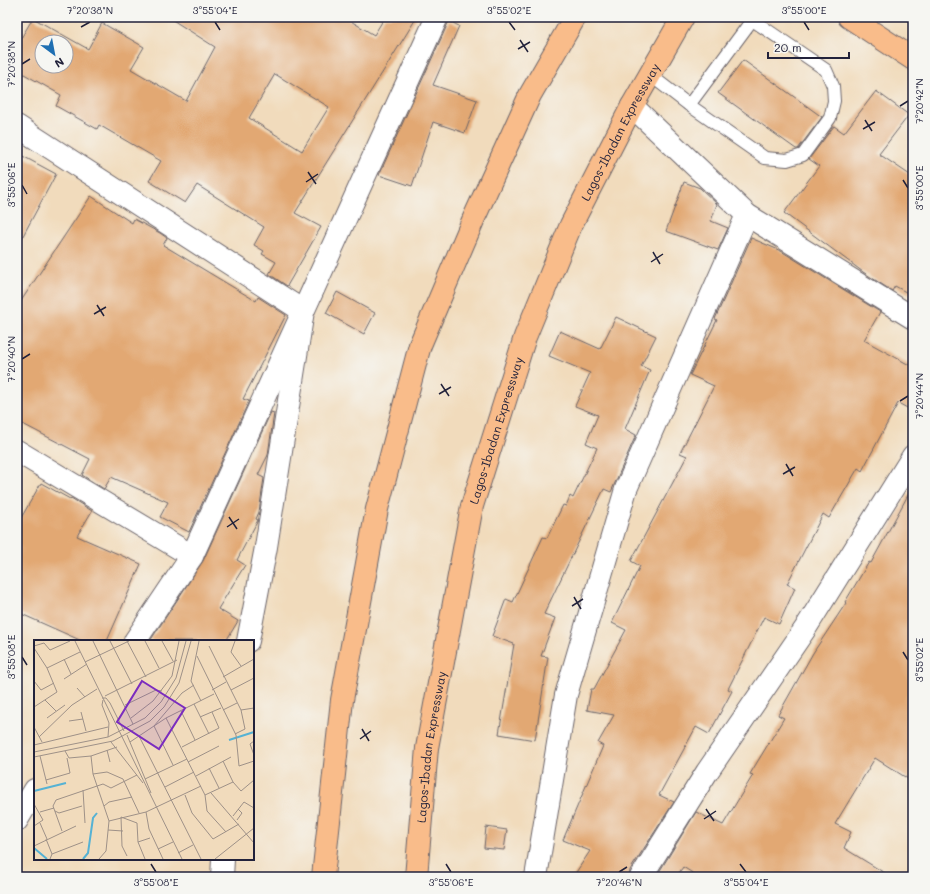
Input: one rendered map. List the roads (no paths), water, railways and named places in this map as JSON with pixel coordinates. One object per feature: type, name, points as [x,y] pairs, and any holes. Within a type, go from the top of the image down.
[{"type":"highway","points":[[323,877],[342,700],[360,601],[377,509],[420,345],[474,218],[530,95],[575,17]]},
{"type":"highway","name":"Lagos-Ibadan Expressway","points":[[416,877],[427,748],[472,506],[525,337],[571,225],[632,106],[683,17]]},
{"type":"highway","points":[[849,17],[913,59]]},
{"type":"street","points":[[136,640],[192,556],[302,311],[437,17]]},
{"type":"street","points":[[632,106],[747,215],[913,318]]},
{"type":"street","points":[[17,126],[302,311]]},
{"type":"street","points":[[536,877],[566,695],[626,489],[747,215]]},
{"type":"street","points":[[248,640],[266,546],[302,311]]},
{"type":"street","points":[[17,452],[192,556]]},
{"type":"street","points":[[641,877],[707,772],[805,629],[913,456]]},
{"type":"street","points":[[17,820],[27,793]]},
{"type":"street","points":[[222,877],[223,860]]},
{"type":"lane","points":[[650,75],[689,105],[765,158],[786,160],[803,155],[830,118],[834,101],[833,86],[826,70],[750,19],[689,105]]}]
